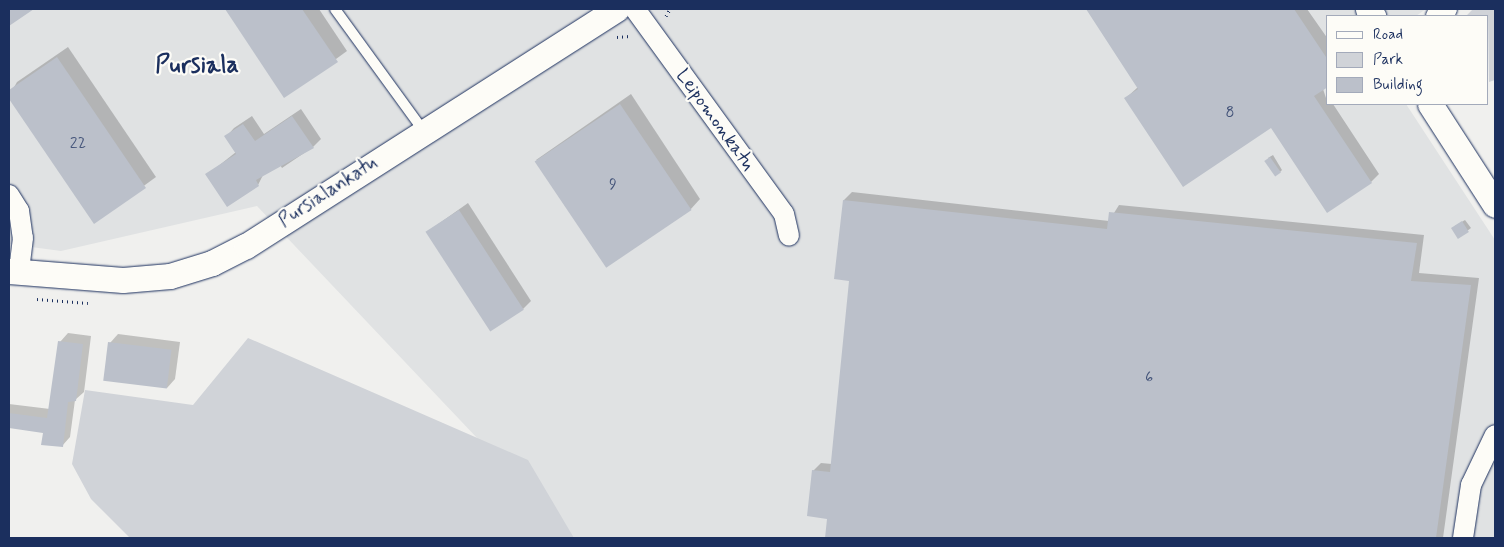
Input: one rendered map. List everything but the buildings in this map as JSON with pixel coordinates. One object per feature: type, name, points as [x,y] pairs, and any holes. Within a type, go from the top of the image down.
[{"type":"street","name":"Pursialankatu","points":[[14,272],[122,280],[170,276],[212,263],[246,246],[423,130],[617,9]]},
{"type":"street","name":"Leipomonkatu","points":[[635,9],[784,214],[789,235]]},
{"type":"street","points":[[1431,105],[1495,205]]},
{"type":"street","points":[[9,196],[19,211],[23,238],[14,272]]},
{"type":"street","points":[[1463,538],[1471,485],[1495,435]]},
{"type":"lane","points":[[335,9],[423,130]]},
{"type":"shaded area","name":"Pursiala","points":[[9,9],[1426,9],[1417,15],[1326,15],[1326,105],[1407,105],[1495,240],[1495,538],[572,538],[257,206],[61,251],[9,244]]},
{"type":"green space","points":[[1473,9],[1495,9],[1495,80],[1489,82],[1489,15],[1467,15]]},
{"type":"green space","points":[[248,338],[528,460],[574,538],[130,538],[91,499],[72,464],[85,390],[193,405]]},
{"type":"district","name":"Pursiala","points":[[197,66]]}]
